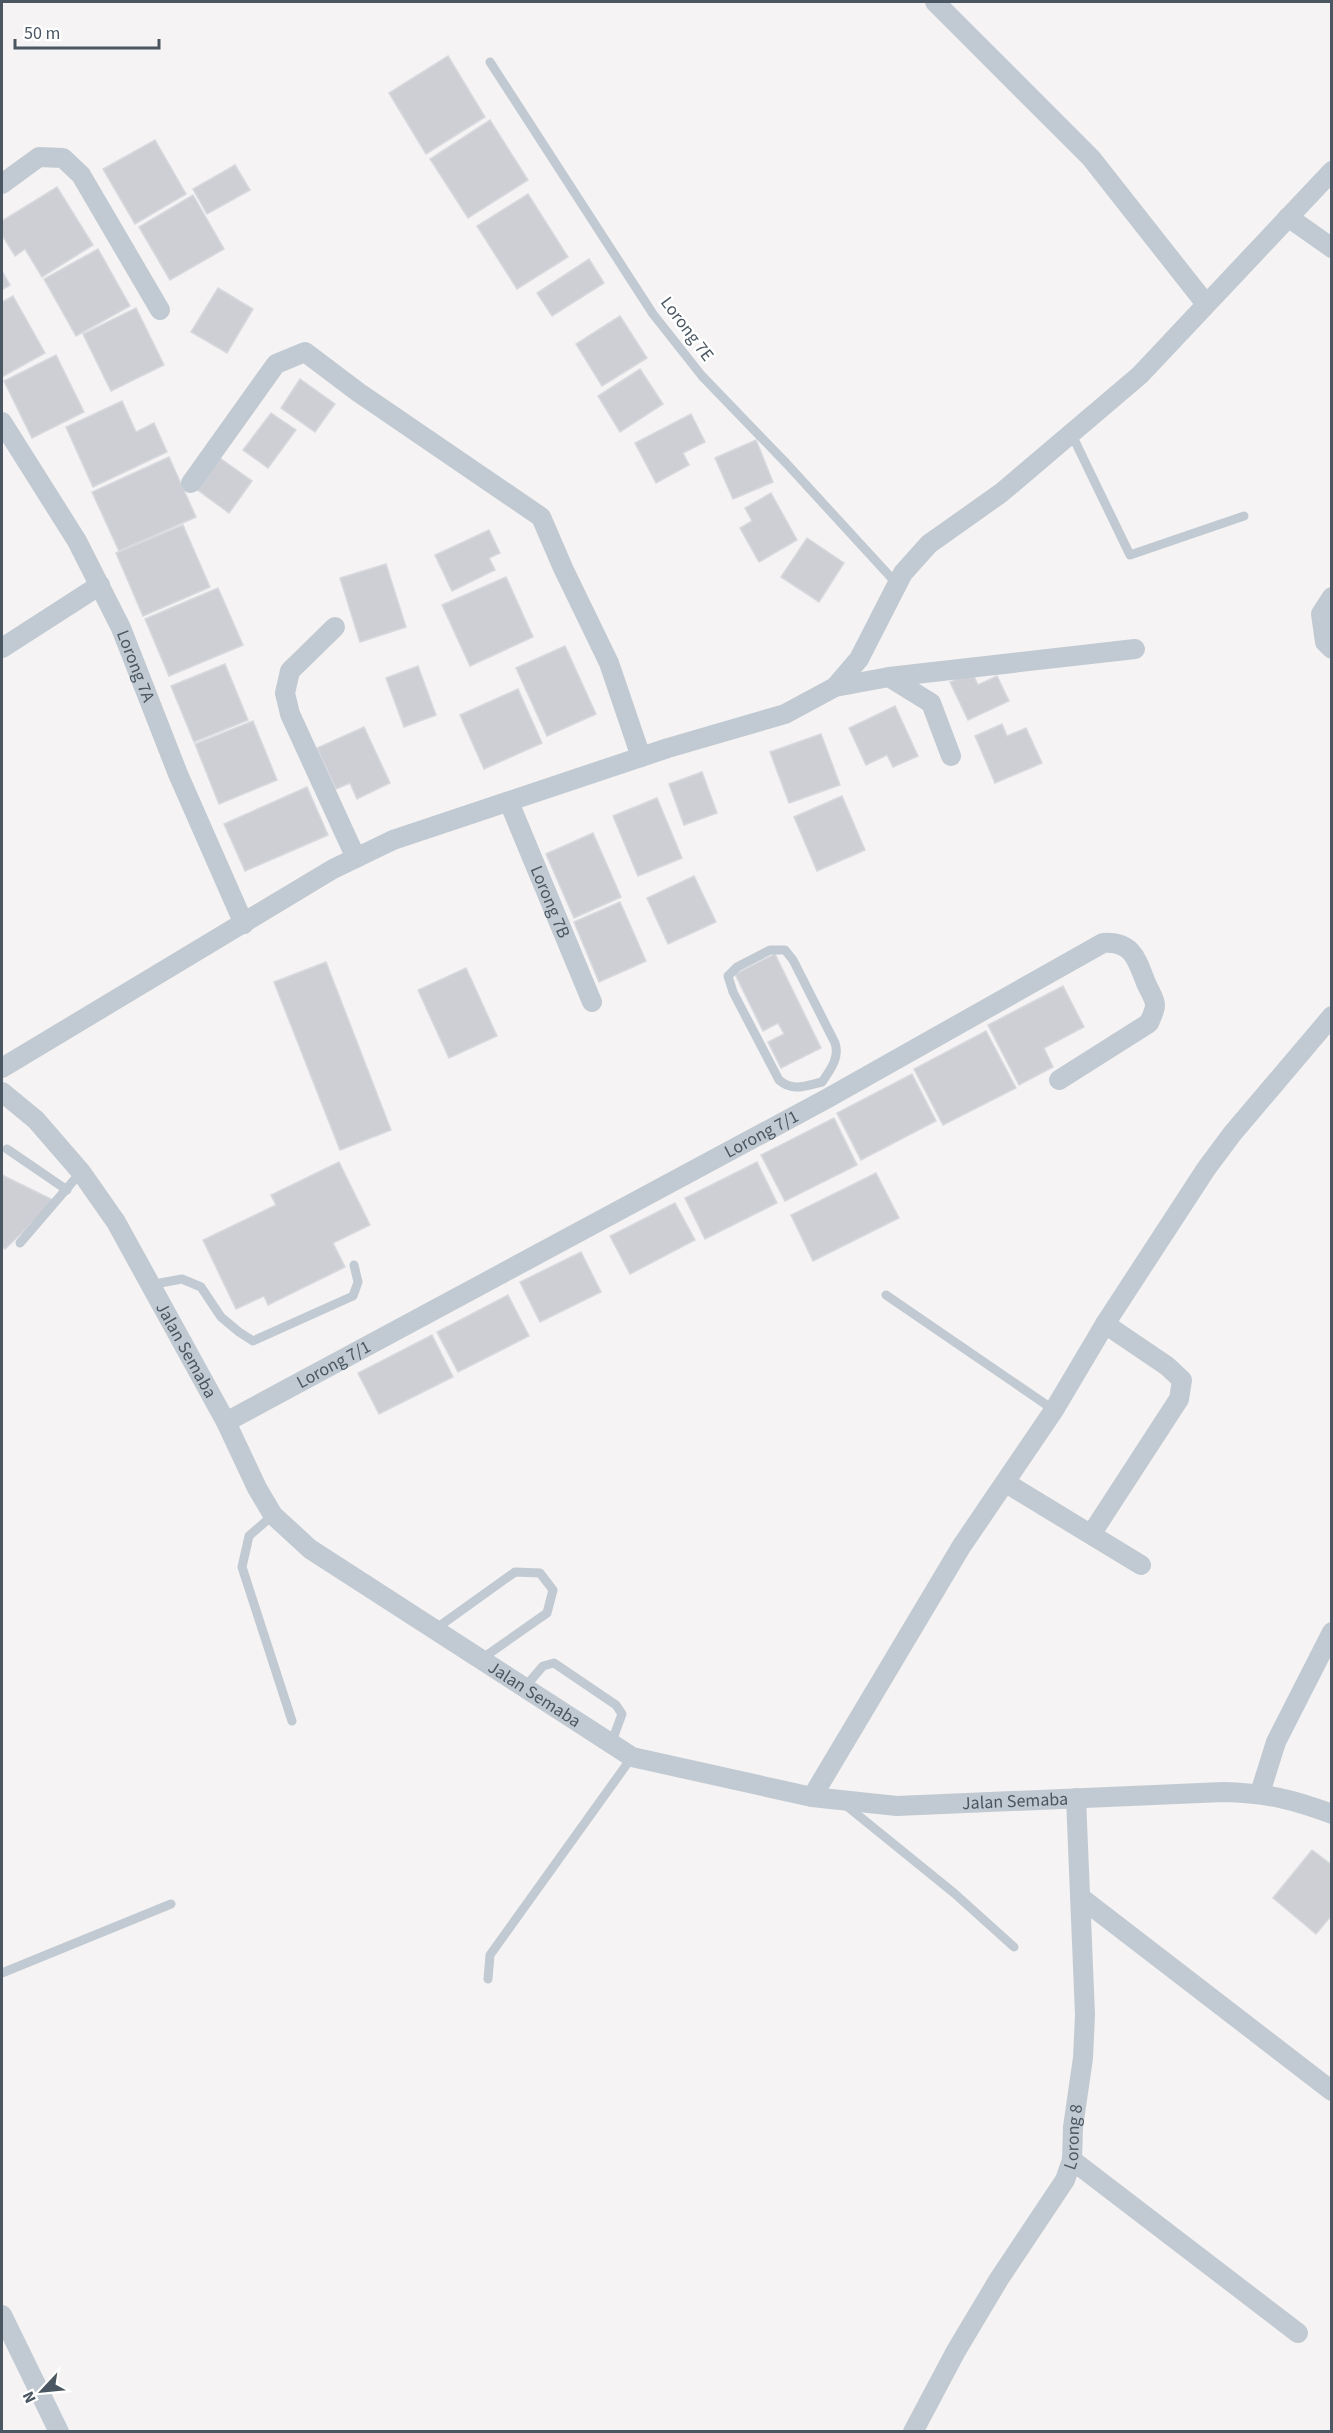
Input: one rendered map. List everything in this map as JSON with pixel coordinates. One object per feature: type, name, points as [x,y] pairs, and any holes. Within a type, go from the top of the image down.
[{"type":"street","points":[[935,2],[1091,158],[1206,304]]},
{"type":"street","points":[[2,184],[39,157],[63,158],[81,175],[160,310]]},
{"type":"street","points":[[836,687],[859,659],[903,573],[929,544],[1001,493],[1140,375],[1332,171]]},
{"type":"street","points":[[1288,217],[1332,248]]},
{"type":"street","points":[[191,483],[276,364],[305,352],[358,392],[541,517],[609,663],[641,757]]},
{"type":"street","name":"Lorong 7A","points":[[2,422],[77,541],[121,628],[178,774],[244,924]]},
{"type":"street","points":[[2,648],[100,585]]},
{"type":"street","points":[[1332,597],[1321,614],[1325,642],[1332,649]]},
{"type":"street","points":[[335,627],[290,670],[285,693],[290,714],[356,858]]},
{"type":"street","points":[[2,1068],[333,869],[393,840],[641,757],[785,714],[836,687],[889,677],[1135,649]]},
{"type":"street","points":[[889,677],[931,703],[951,756]]},
{"type":"street","name":"Lorong 7B","points":[[509,802],[592,1002]]},
{"type":"street","name":"Lorong 7/1","points":[[226,1422],[825,1090],[1103,944],[1116,942],[1126,947],[1136,958],[1155,1005],[1153,1015],[1149,1023],[1059,1080]]},
{"type":"street","points":[[812,1797],[961,1547],[1054,1410],[1105,1324],[1232,1134],[1332,1016]]},
{"type":"street","name":"Jalan Semaba","points":[[2,1092],[36,1120],[81,1172],[116,1222],[226,1422],[257,1488],[273,1515],[310,1549],[632,1757],[812,1797],[897,1806],[1260,1792],[1297,1801],[1332,1814]]},
{"type":"street","points":[[1092,1533],[1179,1399],[1182,1380],[1167,1366],[1105,1324]]},
{"type":"street","points":[[1006,1483],[1142,1565]]},
{"type":"street","points":[[1260,1792],[1276,1742],[1332,1632]]},
{"type":"street","name":"Lorong 8","points":[[912,2432],[999,2279],[1065,2180],[1072,2160],[1073,2127],[1083,2058],[1084,2026],[1076,1798]]},
{"type":"street","points":[[1080,1897],[1332,2091]]},
{"type":"street","points":[[1072,2160],[1298,2333]]},
{"type":"street","points":[[2,2315],[59,2432]]},
{"type":"lane","name":"Lorong 7E","points":[[490,62],[653,314],[667,332],[702,376],[897,584]]},
{"type":"lane","points":[[1071,434],[1130,555],[1244,516]]},
{"type":"lane","points":[[770,950],[785,950],[793,960],[837,1051],[825,1090],[788,1088],[779,1080],[733,992],[729,976],[736,967],[770,950]]},
{"type":"lane","points":[[7,1149],[67,1190]]},
{"type":"lane","points":[[20,1243],[81,1172]]},
{"type":"lane","points":[[149,1284],[182,1279],[201,1287],[221,1317],[253,1341],[353,1296],[358,1282],[354,1265]]},
{"type":"lane","points":[[886,1294],[1054,1410]]},
{"type":"lane","points":[[273,1515],[249,1536],[242,1567],[292,1720]]},
{"type":"lane","points":[[434,1630],[515,1572],[540,1573],[553,1590],[547,1612],[480,1660]]},
{"type":"lane","points":[[525,1687],[543,1666],[555,1663],[616,1704],[622,1714],[611,1744]]},
{"type":"lane","points":[[488,1979],[490,1955],[632,1757]]},
{"type":"lane","points":[[838,1800],[954,1893],[1014,1947]]},
{"type":"lane","points":[[2,1972],[171,1904]]},
{"type":"building","points":[[448,56],[485,117],[426,154],[389,93]]},
{"type":"building","points":[[490,120],[528,180],[468,218],[430,159]]},
{"type":"building","points":[[155,140],[186,194],[135,224],[103,169]]},
{"type":"building","points":[[235,165],[250,190],[207,214],[193,189]]},
{"type":"building","points":[[57,187],[93,245],[42,277],[25,249],[15,256],[2,235],[2,221]]},
{"type":"building","points":[[528,194],[568,257],[517,289],[477,226]]},
{"type":"building","points":[[193,195],[224,249],[170,280],[139,227]]},
{"type":"building","points":[[98,249],[130,306],[76,336],[44,279]]},
{"type":"building","points":[[589,259],[604,283],[552,316],[537,293]]},
{"type":"building","points":[[2,271],[10,285],[2,290]]},
{"type":"building","points":[[218,288],[253,309],[227,353],[191,332]]},
{"type":"building","points":[[13,296],[45,353],[2,377],[2,302]]},
{"type":"building","points":[[136,308],[164,365],[111,391],[83,334]]},
{"type":"building","points":[[620,316],[647,358],[602,386],[576,344]]},
{"type":"building","points":[[56,355],[84,412],[32,438],[4,381]]},
{"type":"building","points":[[640,369],[663,404],[620,432],[598,396]]},
{"type":"building","points":[[300,379],[335,404],[315,432],[281,408]]},
{"type":"building","points":[[122,401],[136,432],[154,423],[167,452],[93,487],[66,427]]},
{"type":"building","points":[[271,413],[296,430],[268,468],[243,450]]},
{"type":"building","points":[[691,414],[705,442],[683,453],[689,465],[656,483],[635,443]]},
{"type":"building","points":[[756,440],[773,482],[733,499],[715,458]]},
{"type":"building","points":[[217,456],[252,481],[229,513],[195,488]]},
{"type":"building","points":[[169,457],[196,517],[119,551],[92,492]]},
{"type":"building","points":[[771,493],[797,540],[759,562],[740,528],[752,521],[745,508]]},
{"type":"building","points":[[183,525],[210,587],[143,616],[116,553]]},
{"type":"building","points":[[489,530],[500,553],[489,558],[495,570],[452,591],[435,555]]},
{"type":"building","points":[[807,538],[844,563],[819,602],[781,577]]},
{"type":"building","points":[[386,564],[406,627],[360,642],[340,578]]},
{"type":"building","points":[[506,577],[533,637],[470,666],[442,605]]},
{"type":"building","points":[[218,588],[243,645],[169,676],[145,619]]},
{"type":"building","points":[[565,646],[596,714],[547,736],[516,668]]},
{"type":"building","points":[[225,664],[248,720],[194,742],[171,686]]},
{"type":"building","points":[[418,666],[436,715],[404,727],[386,678]]},
{"type":"building","points":[[972,672],[978,685],[997,676],[1009,701],[968,720],[950,682]]},
{"type":"building","points":[[518,689],[542,743],[484,769],[460,715]]},
{"type":"building","points":[[895,706],[918,756],[893,767],[887,755],[866,765],[849,728]]},
{"type":"building","points":[[253,721],[277,780],[219,804],[195,744]]},
{"type":"building","points":[[1002,724],[1007,736],[1026,728],[1042,763],[995,783],[975,736]]},
{"type":"building","points":[[364,727],[390,783],[357,799],[350,783],[336,789],[317,748]]},
{"type":"building","points":[[821,734],[840,785],[789,803],[770,752]]},
{"type":"building","points":[[702,772],[717,813],[684,825],[669,784]]},
{"type":"building","points":[[307,787],[328,835],[245,871],[224,824]]},
{"type":"building","points":[[842,796],[865,850],[817,871],[794,817]]},
{"type":"building","points":[[657,798],[682,858],[638,876],[613,816]]},
{"type":"building","points":[[593,833],[621,897],[574,918],[546,854]]},
{"type":"building","points":[[694,876],[716,922],[668,944],[647,898]]},
{"type":"building","points":[[620,902],[646,961],[599,982],[574,922]]},
{"type":"building","points":[[775,954],[821,1048],[781,1068],[768,1042],[784,1034],[778,1023],[763,1031],[735,974]]},
{"type":"building","points":[[326,962],[391,1130],[340,1150],[274,982]]},
{"type":"building","points":[[466,968],[497,1036],[449,1058],[418,990]]},
{"type":"building","points":[[1063,986],[1084,1027],[1044,1048],[1053,1067],[1019,1085],[988,1025]]},
{"type":"building","points":[[986,1031],[1016,1088],[943,1125],[914,1069]]},
{"type":"building","points":[[912,1074],[936,1121],[861,1160],[837,1113]]},
{"type":"building","points":[[834,1118],[857,1165],[785,1201],[761,1155]]},
{"type":"building","points":[[339,1162],[370,1225],[333,1243],[345,1267],[268,1305],[264,1296],[236,1309],[203,1240],[276,1205],[271,1195]]},
{"type":"building","points":[[757,1162],[777,1203],[705,1239],[685,1198]]},
{"type":"building","points":[[876,1173],[899,1218],[813,1261],[791,1215]]},
{"type":"building","points":[[2,1175],[55,1201],[5,1249],[2,1247]]},
{"type":"building","points":[[675,1203],[695,1240],[630,1274],[610,1236]]},
{"type":"building","points":[[581,1252],[601,1292],[540,1322],[520,1282]]},
{"type":"building","points":[[508,1295],[529,1336],[458,1372],[437,1332]]},
{"type":"building","points":[[432,1335],[453,1377],[379,1414],[358,1373]]},
{"type":"building","points":[[1312,1850],[1332,1865],[1332,1915],[1316,1934],[1273,1898]]}]
